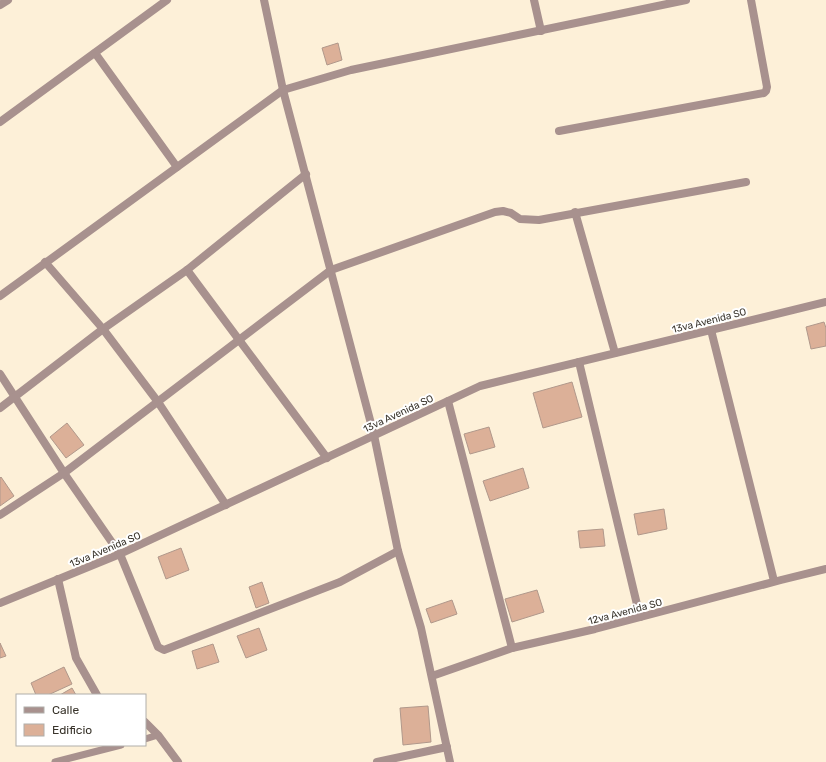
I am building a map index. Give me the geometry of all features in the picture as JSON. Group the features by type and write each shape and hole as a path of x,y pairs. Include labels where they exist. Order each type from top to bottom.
{"street":[{"path":"0,6 8,0"},
{"path":"0,122 167,0"},
{"path":"264,0 283,90 374,435 398,551 421,628 450,762"},
{"path":"534,0 541,31"},
{"path":"0,296 283,90 351,70 686,0"},
{"path":"559,131 764,93 767,87 751,0"},
{"path":"95,53 177,167"},
{"path":"0,408 103,329 188,270 306,174"},
{"path":"0,515 64,473 331,270 495,212 503,211 512,213 520,219 539,220 575,212 746,182"},
{"path":"575,212 615,353"},
{"path":"46,262 103,329 158,402 226,505"},
{"path":"188,270 327,458"},
{"name":"13va Avenida SO","path":"0,603 120,554 480,386 826,302"},
{"path":"711,330 774,581"},
{"path":"579,362 640,617"},
{"path":"0,374 64,473 120,554 158,647 164,650 340,582 398,551"},
{"path":"448,401 512,648"},
{"name":"12va Avenida SO","path":"432,676 512,648 595,629 774,581 826,569"},
{"path":"58,579 76,658 96,694"},
{"path":"146,723 158,735 178,762"},
{"path":"377,762 447,747"}],"lane":[{"path":"146,739 158,735"},
{"path":"55,762 117,746"}],"building":[{"path":"338,43 342,60 327,65 322,48"},
{"path":"824,322 826,328 826,346 811,349 806,327"},
{"path":"572,382 582,417 543,428 533,393"},
{"path":"67,423 84,445 66,458 50,437"},
{"path":"489,427 495,447 470,454 464,434"},
{"path":"523,468 529,488 490,501 483,481"},
{"path":"1,477 14,496 0,506 0,478"},
{"path":"664,509 667,529 638,535 634,514"},
{"path":"603,529 605,546 580,548 578,531"},
{"path":"181,548 189,570 166,579 158,557"},
{"path":"262,582 269,603 256,608 249,587"},
{"path":"537,590 544,612 512,622 505,599"},
{"path":"452,600 457,614 431,623 426,609"},
{"path":"259,628 267,650 246,658 237,636"},
{"path":"0,643 6,656 0,658"},
{"path":"213,644 219,662 197,669 192,651"},
{"path":"64,667 72,684 50,694 36,694 31,683"},
{"path":"72,688 75,694 62,694"},
{"path":"428,706 431,742 403,745 400,708"}]}
